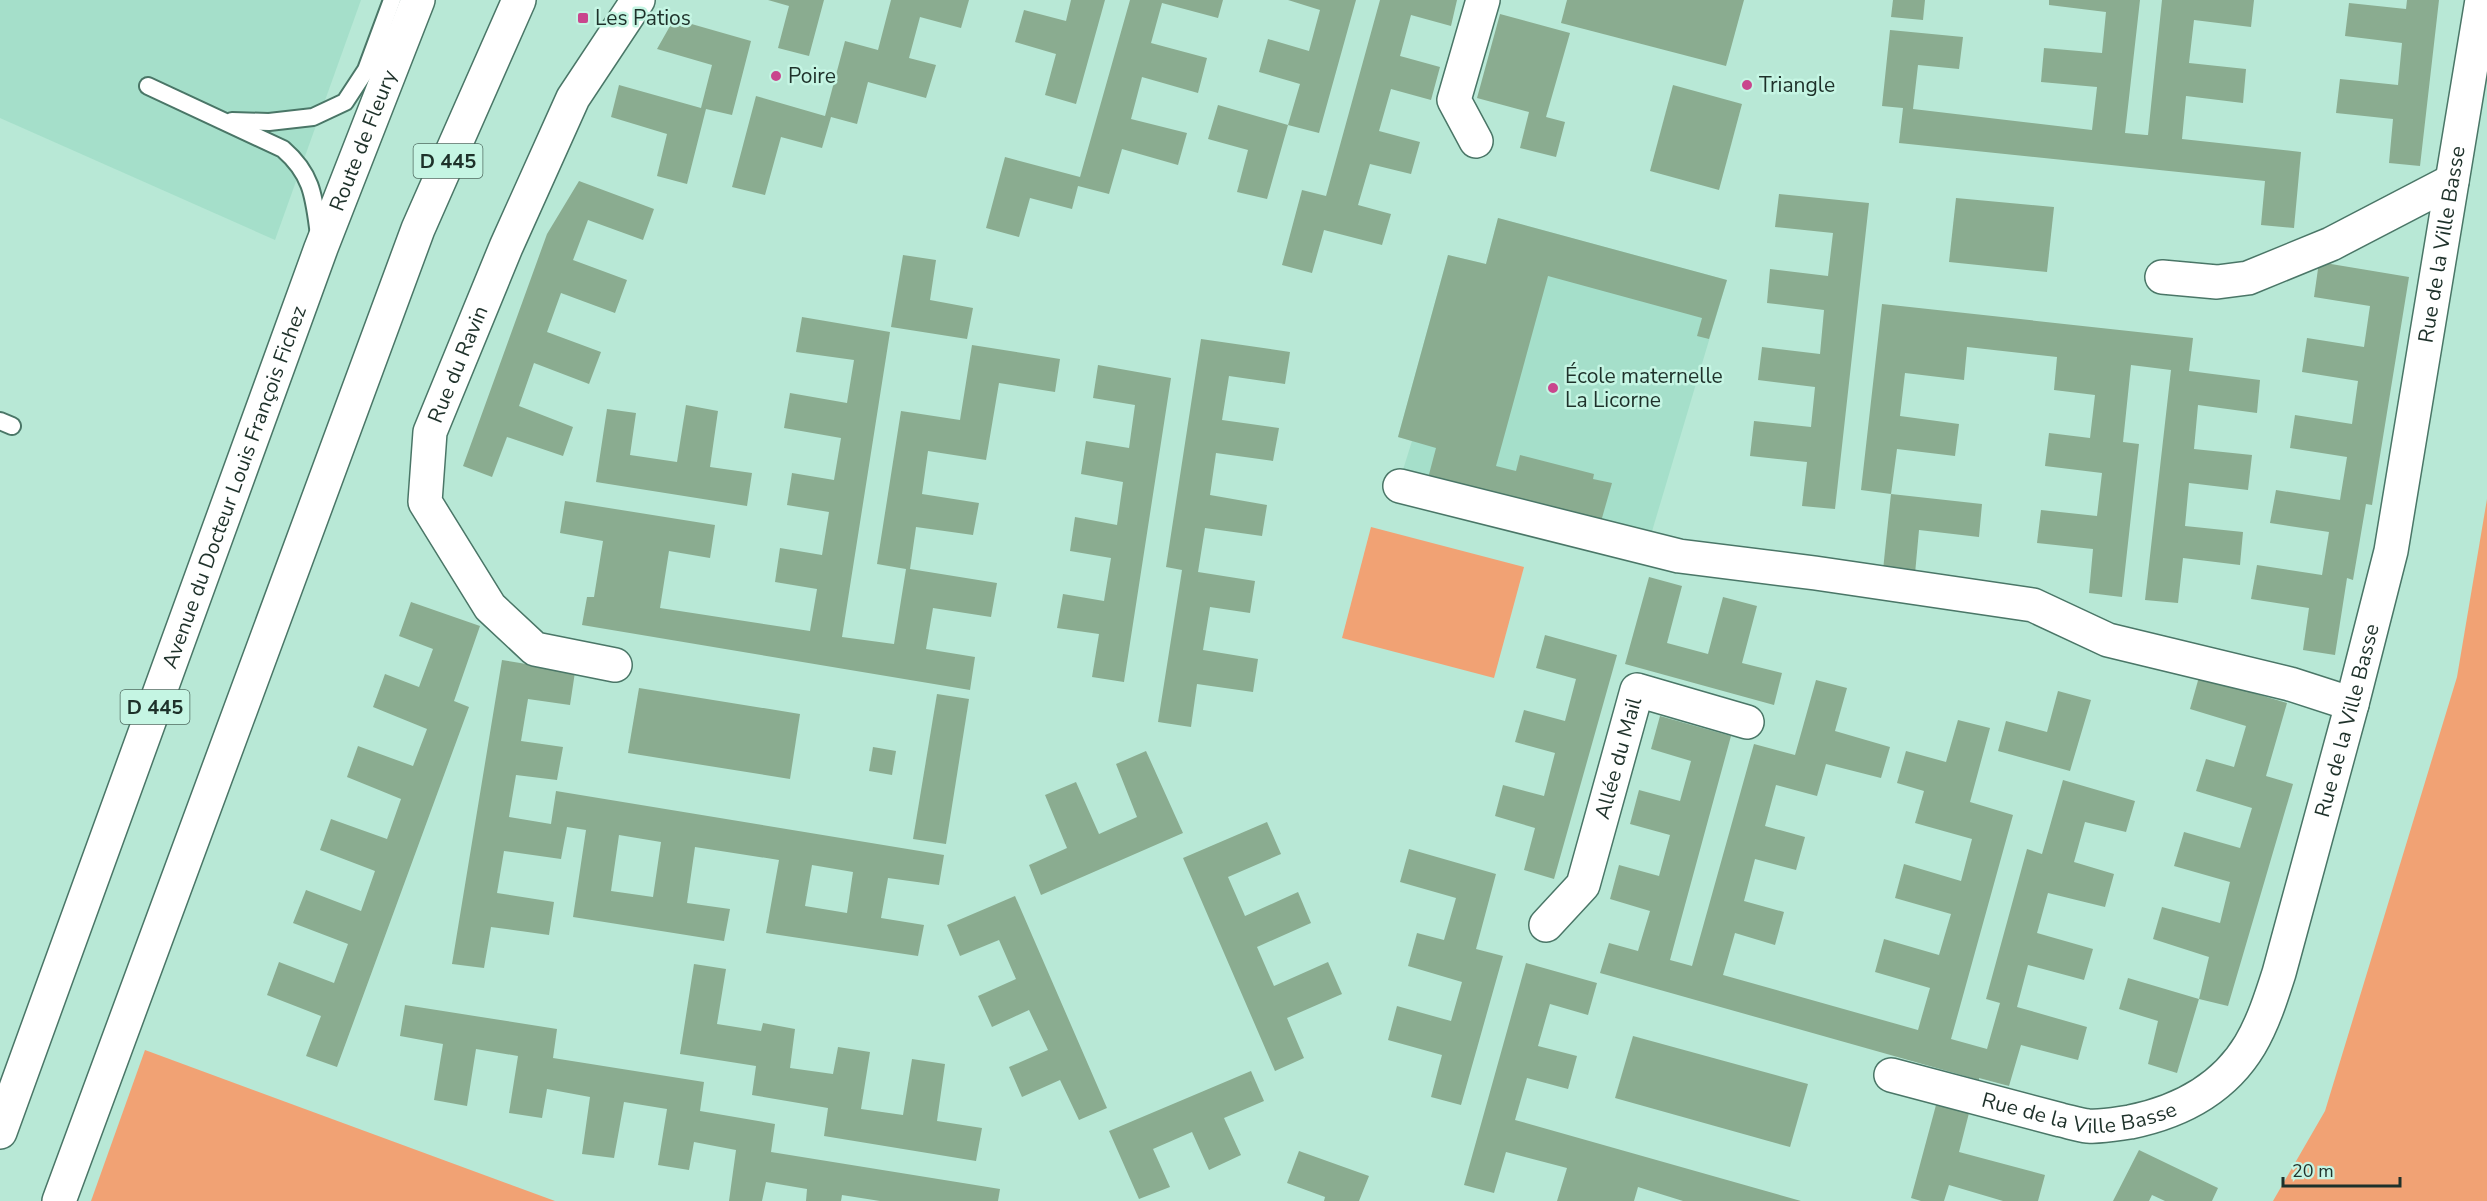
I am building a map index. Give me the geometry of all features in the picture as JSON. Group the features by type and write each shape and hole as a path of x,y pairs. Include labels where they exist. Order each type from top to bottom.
{"street":[{"name":"Route de Fleury","path":"309,282 418,0"},
{"name":"D 445","path":"59,1201 125,1017 418,229 519,0"},
{"name":"Rue du Ravin","path":"615,664 535,649 490,607 425,502 430,432 506,247 573,98 638,0"},
{"path":"1476,141 1454,100 1483,0"},
{"name":"Rue de la Ville Basse","path":"1891,1075 2089,1126 2115,1124 2146,1119 2180,1108 2208,1091 2231,1070 2249,1046 2266,1013 2352,704 2391,551 2482,0"},
{"path":"2162,277 2217,282 2248,279 2331,244 2452,181"},
{"name":"Avenue du Docteur Louis François Fichez","path":"0,1132 309,282"},
{"path":"1400,486 1678,556 1815,573 2033,605 2108,640 2290,684 2352,704"},
{"name":"Allée du Mail","path":"1546,925 1583,885 1637,690 1747,722"}],"lane":[{"path":"222,120 269,122 313,117 345,102 366,70 392,0"},
{"path":"148,86 283,149 300,164 314,196 321,248"}],"shaded area":[{"path":"0,0 361,0 275,240 0,118"},
{"name":"École maternelle La Licorne","path":"1498,218 1727,280 1650,538 1402,473 1412,441 1398,437 1448,255 1486,264"},
{"path":"2487,499 2487,1201 2273,1201 2325,1111 2457,677"},
{"path":"1371,527 1524,567 1494,678 1342,638"},
{"path":"145,1050 555,1201 91,1201"}],"building":[{"path":"768,0 824,0 809,56 778,48 789,6"},
{"path":"891,0 969,0 961,28 920,17 909,58 936,65 926,98 868,82 857,124 831,117 822,148 781,137 765,195 732,187 756,96 825,116 845,41 878,50"},
{"path":"1071,0 1105,0 1076,104 1045,95 1056,54 1015,42 1024,10 1066,21"},
{"path":"1130,0 1223,0 1218,18 1162,3 1151,43 1207,58 1198,93 1142,77 1131,119 1187,133 1178,165 1122,149 1109,194 1078,186 1072,209 1030,198 1019,237 986,228 1005,157 1080,177"},
{"path":"1288,0 1356,0 1319,133 1288,125 1300,84 1259,72 1268,39 1309,51 1320,10"},
{"path":"1380,0 1457,0 1451,26 1411,15 1400,56 1440,67 1431,100 1391,89 1379,131 1420,142 1411,174 1370,164 1358,205 1391,214 1382,245 1324,230 1312,273 1282,265 1302,190 1326,196"},
{"path":"1567,0 1744,0 1726,66 1561,23"},
{"path":"1893,0 1925,0 1923,20 1891,17"},
{"path":"2049,0 2140,0 2125,133 2148,135 2162,0 2254,0 2251,27 2194,20 2189,63 2246,69 2243,103 2186,96 2182,139 2301,152 2294,228 2261,225 2265,181 1899,143 1903,108 1882,106 1890,30 1963,37 1959,69 1918,65 1913,109 2092,130 2097,87 2041,82 2044,48 2102,53 2106,12 2049,5"},
{"path":"2407,0 2439,0 2420,166 2389,163 2393,119 2336,113 2340,79 2398,85 2402,43 2345,36 2349,3 2406,9"},
{"path":"1500,14 1570,33 1546,117 1565,122 1556,157 1520,148 1529,112 1477,98"},
{"path":"674,19 751,41 732,115 706,109 687,184 657,176 667,134 611,117 619,85 701,108 712,65 657,49"},
{"path":"1673,85 1742,104 1719,190 1650,171"},
{"path":"1218,105 1288,125 1267,199 1237,192 1248,150 1208,139"},
{"path":"579,181 654,209 643,240 588,220 573,260 627,280 615,313 561,293 547,332 601,352 589,384 534,363 519,406 573,427 563,456 507,437 492,477 463,466 547,234"},
{"path":"1779,194 1869,203 1835,509 1802,506 1807,462 1750,456 1754,421 1811,427 1815,387 1758,380 1762,347 1820,354 1824,310 1767,303 1770,269 1828,276 1833,233 1775,227"},
{"path":"1956,198 2054,207 2047,272 1949,262"},
{"path":"1498,218 1727,280 1709,339 1697,336 1702,318 1548,276 1496,466 1516,471 1520,455 1594,474 1593,479 1612,483 1600,525 1427,482 1436,448 1398,437 1448,255 1486,264"},
{"path":"903,255 936,260 930,300 973,308 967,339 891,327"},
{"path":"2319,262 2409,277 2372,505 2366,504 2353,580 2347,578 2335,655 2303,650 2309,608 2251,599 2257,565 2322,575 2329,532 2270,523 2276,490 2340,500 2347,457 2290,448 2295,415 2352,424 2358,381 2302,372 2307,338 2364,347 2370,306 2314,297"},
{"path":"1882,304 2193,338 2189,371 2260,380 2257,413 2198,405 2194,449 2252,455 2248,490 2189,483 2185,526 2243,532 2240,565 2183,558 2178,603 2145,600 2171,370 2131,365 2123,442 2139,444 2122,597 2089,593 2093,549 2037,543 2041,510 2097,516 2102,473 2045,466 2049,433 2090,438 2095,395 2054,390 2057,357 1967,347 1964,380 1905,373 1900,416 1959,424 1955,456 1897,449 1891,494 1861,490"},
{"path":"802,317 890,332 842,637 894,644 906,569 877,564 901,411 960,420 972,345 1060,359 1055,392 999,383 986,460 928,451 922,494 979,503 973,535 916,527 910,569 997,583 991,617 933,608 926,649 975,657 970,690 582,625 587,597 594,597 603,541 560,533 565,501 715,525 710,558 669,551 660,608 810,631 817,589 775,582 780,548 822,555 829,512 787,505 792,473 834,480 841,438 784,428 790,393 847,403 854,360 796,352"},
{"path":"1201,339 1290,352 1285,384 1229,376 1222,420 1279,428 1273,461 1216,453 1210,495 1267,505 1262,536 1205,528 1198,572 1255,581 1250,613 1210,607 1203,650 1258,659 1253,692 1197,684 1191,727 1158,722 1182,570 1166,567"},
{"path":"1098,365 1171,378 1124,682 1092,677 1099,634 1057,628 1063,594 1104,601 1111,558 1070,551 1075,517 1117,525 1123,482 1081,474 1086,441 1129,448 1135,405 1093,398"},
{"path":"686,405 718,411 710,467 752,473 747,506 596,482 607,409 636,413 630,455 677,462"},
{"path":"1891,494 1982,504 1979,537 1919,530 1915,574 1883,570"},
{"path":"1649,577 1682,586 1667,643 1708,654 1723,597 1757,606 1742,663 1782,673 1774,705 1625,664"},
{"path":"411,602 480,626 454,701 469,707 337,1067 306,1056 321,1016 267,995 279,962 334,983 348,944 293,923 306,890 361,911 375,871 320,850 331,819 387,839 401,799 347,777 358,746 413,766 427,729 373,707 385,674 419,687 433,649 399,636"},
{"path":"1545,635 1617,655 1554,879 1524,870 1535,828 1495,816 1503,785 1544,796 1555,753 1515,742 1524,710 1565,721 1576,679 1536,668"},
{"path":"502,660 575,672 570,705 528,699 521,741 563,747 557,780 516,775 509,817 551,824 556,791 944,855 939,885 888,878 881,918 924,925 918,956 766,933 779,860 695,847 687,903 730,909 724,941 573,917 586,830 567,827 561,859 504,851 497,893 554,902 549,935 491,927 484,968 452,964","holes":["619,835 661,842 653,897 611,891","812,865 853,872 847,913 805,906"]},
{"path":"2199,677 2287,703 2266,776 2293,784 2228,1006 2199,999 2209,957 2153,939 2162,907 2220,923 2230,882 2174,866 2184,832 2240,848 2252,808 2196,791 2206,759 2234,767 2246,726 2190,709"},
{"path":"1816,680 1847,688 1835,731 1890,747 1881,778 1826,764 1817,796 1776,785 1765,826 1805,837 1796,870 1755,859 1744,901 1784,912 1775,945 1735,933 1723,975 1918,1030 1930,988 1875,972 1884,939 1939,955 1951,914 1895,898 1904,864 1961,881 1972,839 1915,823 1924,791 1897,783 1906,751 1946,762 1958,720 1990,728 1970,802 2013,815 1951,1039 1987,1049 2000,1003 1986,999 2027,849 2042,854 2063,780 2135,801 2126,832 2085,822 2074,862 2114,874 2105,907 2048,893 2037,933 2093,949 2084,980 2028,965 2017,1007 2087,1027 2078,1060 2021,1045 2009,1086 1979,1078 1979,1080 1600,973 1609,943 1638,951 1650,911 1610,899 1619,865 1659,876 1670,835 1630,824 1639,790 1680,801 1691,761 1651,749 1660,716 1731,736 1670,960 1692,966 1754,744 1795,755"},
{"path":"639,688 800,714 790,779 628,753"},
{"path":"2058,691 2091,700 2070,771 1998,751 2006,721 2047,732"},
{"path":"937,694 969,699 946,844 913,839"},
{"path":"873,747 896,751 892,775 869,771"},
{"path":"1146,751 1183,833 1041,895 1029,865 1067,848 1045,795 1076,782 1099,834 1137,817 1116,764"},
{"path":"1267,822 1281,854 1228,877 1245,916 1298,892 1311,923 1257,947 1274,986 1328,962 1342,994 1287,1018 1304,1058 1275,1071 1183,858"},
{"path":"1409,849 1496,874 1476,949 1503,956 1461,1105 1431,1097 1442,1055 1388,1040 1397,1006 1451,1021 1462,982 1408,966 1417,933 1444,940 1456,898 1400,882"},
{"path":"1015,896 1107,1108 1079,1120 1060,1080 1022,1097 1009,1067 1048,1050 1029,1010 992,1027 978,996 1016,979 999,940 960,956 947,925"},
{"path":"1526,963 1597,983 1588,1015 1550,1004 1538,1046 1577,1056 1568,1089 1527,1078 1515,1120 1801,1201 1683,1201 1638,1187 1634,1201 1557,1201 1567,1168 1506,1152 1494,1193 1464,1185"},
{"path":"694,964 726,969 717,1024 761,1031 763,1023 795,1029 790,1068 833,1074 838,1047 870,1052 861,1109 903,1115 912,1059 945,1064 937,1121 982,1128 976,1161 824,1136 828,1108 752,1095 756,1066 680,1054"},
{"path":"2128,978 2199,999 2177,1073 2148,1064 2158,1021 2119,1009"},
{"path":"405,1005 557,1029 553,1058 704,1082 700,1111 775,1124 771,1152 1000,1189 998,1201 880,1201 842,1195 841,1201 806,1201 807,1189 766,1182 762,1201 729,1201 736,1150 694,1142 689,1170 658,1165 667,1109 624,1102 614,1158 582,1154 590,1097 547,1089 542,1118 509,1113 518,1056 476,1049 467,1106 434,1100 443,1044 400,1036"},
{"path":"1633,1036 1808,1084 1790,1147 1615,1098"},
{"path":"1251,1071 1264,1101 1224,1118 1241,1155 1209,1170 1192,1132 1153,1149 1170,1187 1139,1199 1109,1131"},
{"path":"1936,1105 1969,1113 1959,1152 2045,1175 2038,1201 2003,1201 1949,1185 1944,1201 1921,1201 1911,1198"},
{"path":"2139,1150 2218,1188 2212,1201 2165,1201 2152,1195 2149,1201 2113,1201"},
{"path":"1299,1151 1369,1176 1359,1201 1324,1201 1325,1197 1287,1183"}],"place":[{"name":"Les Patios","path":"583,18"},
{"name":"Poire","path":"776,76"},
{"name":"Triangle","path":"1747,85"},
{"name":"École maternelle La Licorne","path":"1553,388"}]}
